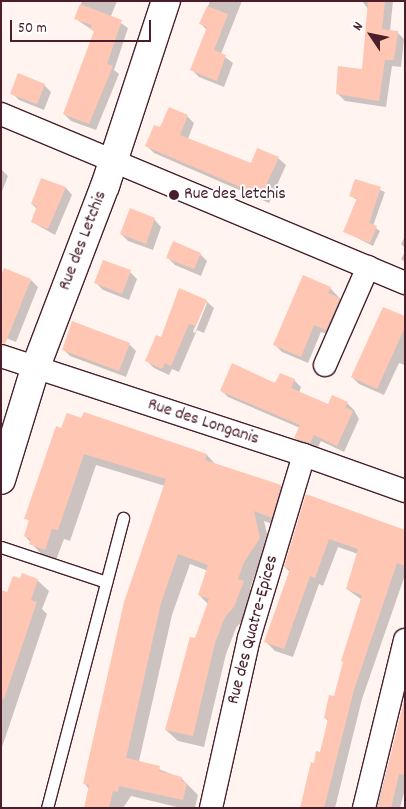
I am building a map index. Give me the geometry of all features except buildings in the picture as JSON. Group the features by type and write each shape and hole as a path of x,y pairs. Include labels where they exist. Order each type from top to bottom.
{"street":[{"name":"Rue des Letchis","path":"1,480 35,369 114,160 166,1"},
{"path":"1,114 405,282"},
{"path":"325,365 368,267"},
{"name":"Rue des Longanis","path":"1,356 35,369 304,454 405,491"},
{"name":"Rue des Quatre-Epices","path":"211,808 249,638 304,454"},
{"path":"364,808 404,646"}],"lane":[{"path":"47,808 123,518"},
{"path":"1,547 106,582"}],"place":[{"name":"Rue des letchis","path":"174,195"}]}
